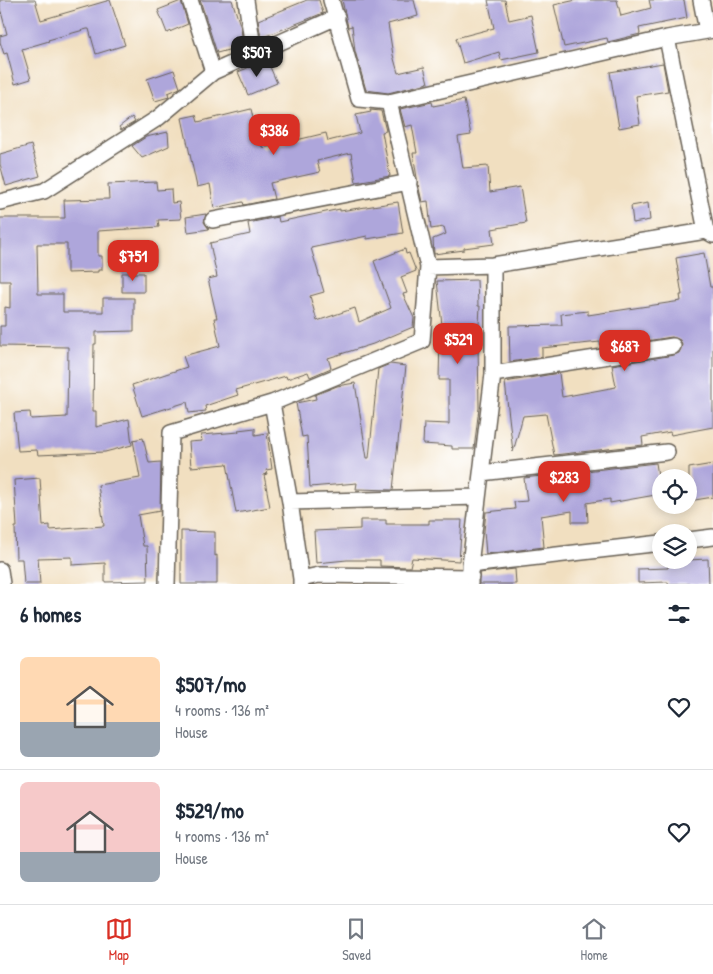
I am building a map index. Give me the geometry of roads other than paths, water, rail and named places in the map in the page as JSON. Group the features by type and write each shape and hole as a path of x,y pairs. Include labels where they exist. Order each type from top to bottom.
{"street":[{"path":"190,0 213,72"},
{"path":"246,0 254,54"},
{"path":"331,0 359,99 389,102 667,38 710,30 701,0"},
{"path":"0,202 44,191 158,118 213,72 337,18"},
{"path":"428,267 493,266 709,233 667,38"},
{"path":"167,584 171,433 272,403 422,341 428,267 389,102"},
{"path":"213,220 409,182"},
{"path":"470,575 493,374 493,266"},
{"path":"493,374 673,346"},
{"path":"272,403 290,502 301,581 318,575 470,575 652,545"},
{"path":"481,473 667,452"},
{"path":"290,502 478,497"},
{"path":"697,539 713,537"},
{"path":"0,570 2,584"}]}
